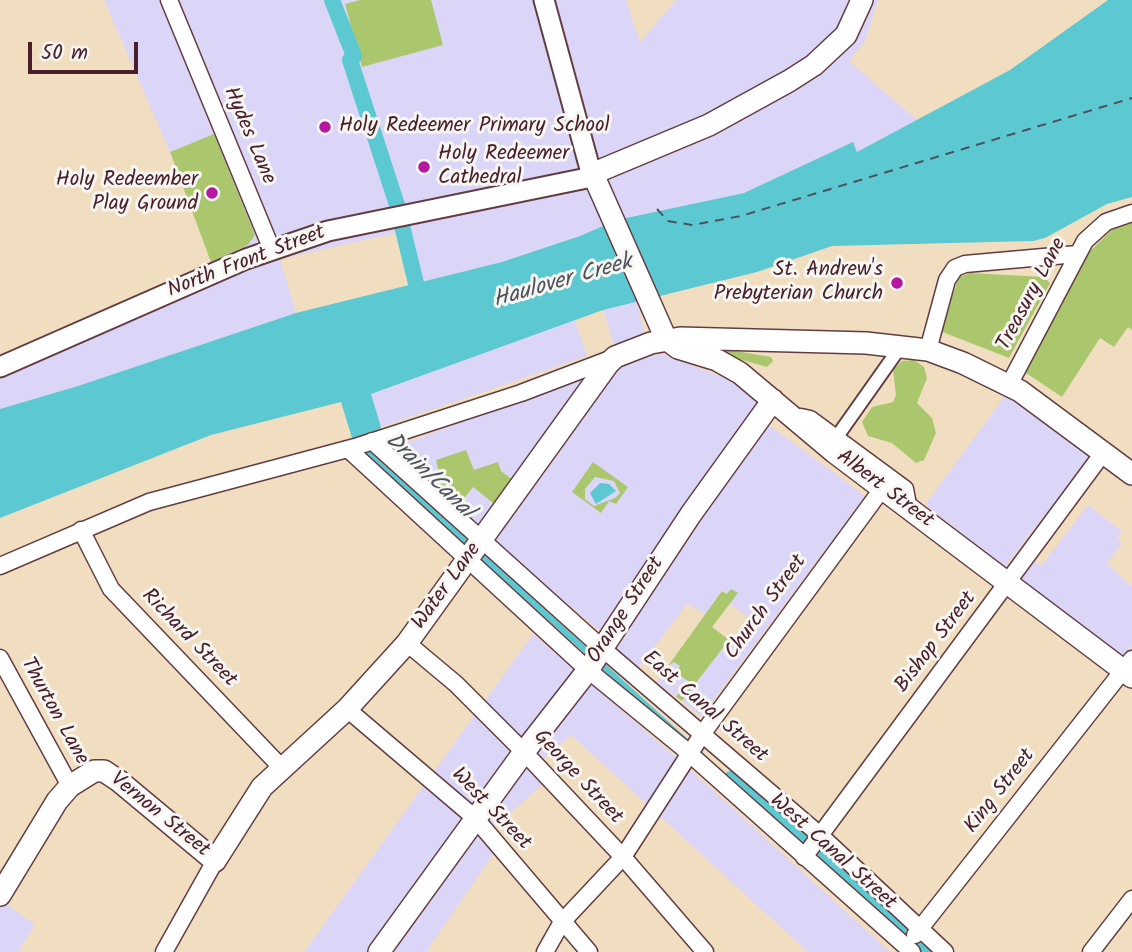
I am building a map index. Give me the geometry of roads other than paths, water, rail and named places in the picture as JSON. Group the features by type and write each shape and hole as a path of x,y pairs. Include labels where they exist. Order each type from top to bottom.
{"main road":[{"name":"North Front Street","path":"593,175 709,125 814,65 846,35 862,0"},
{"path":"593,175 666,339"},
{"path":"615,357 666,339 901,346 928,351 952,358 1009,386 1132,474"},
{"name":"Albert Street","path":"666,339 678,348 734,369 909,510 1007,584 1129,669"},
{"name":"Water Lane","path":"215,862 262,787 347,709 407,643 615,357"},
{"name":"Orange Street","path":"379,952 524,751 595,660 691,514 781,407"},
{"name":"Vernon Street","path":"0,895 42,822 70,786 85,774 104,771 215,862"}],"street":[{"name":"Hydes Lane","path":"169,0 272,250"},
{"path":"544,0 593,175"},
{"name":"North Front Street","path":"0,367 272,250 328,231 593,175"},
{"name":"Treasury Lane","path":"1009,386 1077,254 1099,227 1132,213"},
{"path":"928,351 947,280 955,268 965,264 1077,254"},
{"path":"836,438 901,346"},
{"path":"0,566 165,497 361,445 521,393 615,357"},
{"path":"781,407 810,419 905,489 909,510"},
{"name":"East Canal Street","path":"361,445 595,660 697,744 813,847 911,942 945,952"},
{"name":"West Canal Street","path":"361,445 595,660 697,744 813,847 911,942"},
{"name":"Bishop Street","path":"813,847 1103,453"},
{"name":"Church Street","path":"545,952 562,922 623,857 697,744 882,489"},
{"name":"Richard Street","path":"81,530 111,589 281,767"},
{"name":"George Street","path":"407,643 480,706 524,751 623,857 705,952"},
{"name":"Thurton Lane","path":"0,658 70,786"},
{"name":"King Street","path":"911,942 1129,669"},
{"name":"West Street","path":"347,709 475,818 589,952"},
{"path":"164,952 215,862"},
{"path":"1091,952 1132,899"}],"water":[{"name":"Haulover Creek","path":"1108,0 1132,0 1132,197 1107,204 1045,238 1033,241 832,246 757,272 603,310 371,394 381,427 372,452 922,952 913,952 366,455 352,438 341,402 211,435 0,518 0,409 78,386 296,313 502,262 580,236 617,220 744,193 853,142 857,152 1010,70"},
{"path":"600,483 609,484 616,491 596,504 590,493"}],"waterway":[{"path":"332,0 354,56 350,60 397,205 421,304"},
{"path":"731,779 822,855 929,952"}],"place":[{"name":"Holy Redeemer Primary School","path":"325,127"},
{"name":"Holy Redeemer Cathedral","path":"424,167"},
{"name":"Holy Redeember Play Ground","path":"212,193"},
{"name":"St. Andrew's Prebyterian Church","path":"897,283"}],"water label":[{"name":"Drain/Canal","path":"428,477"}]}
